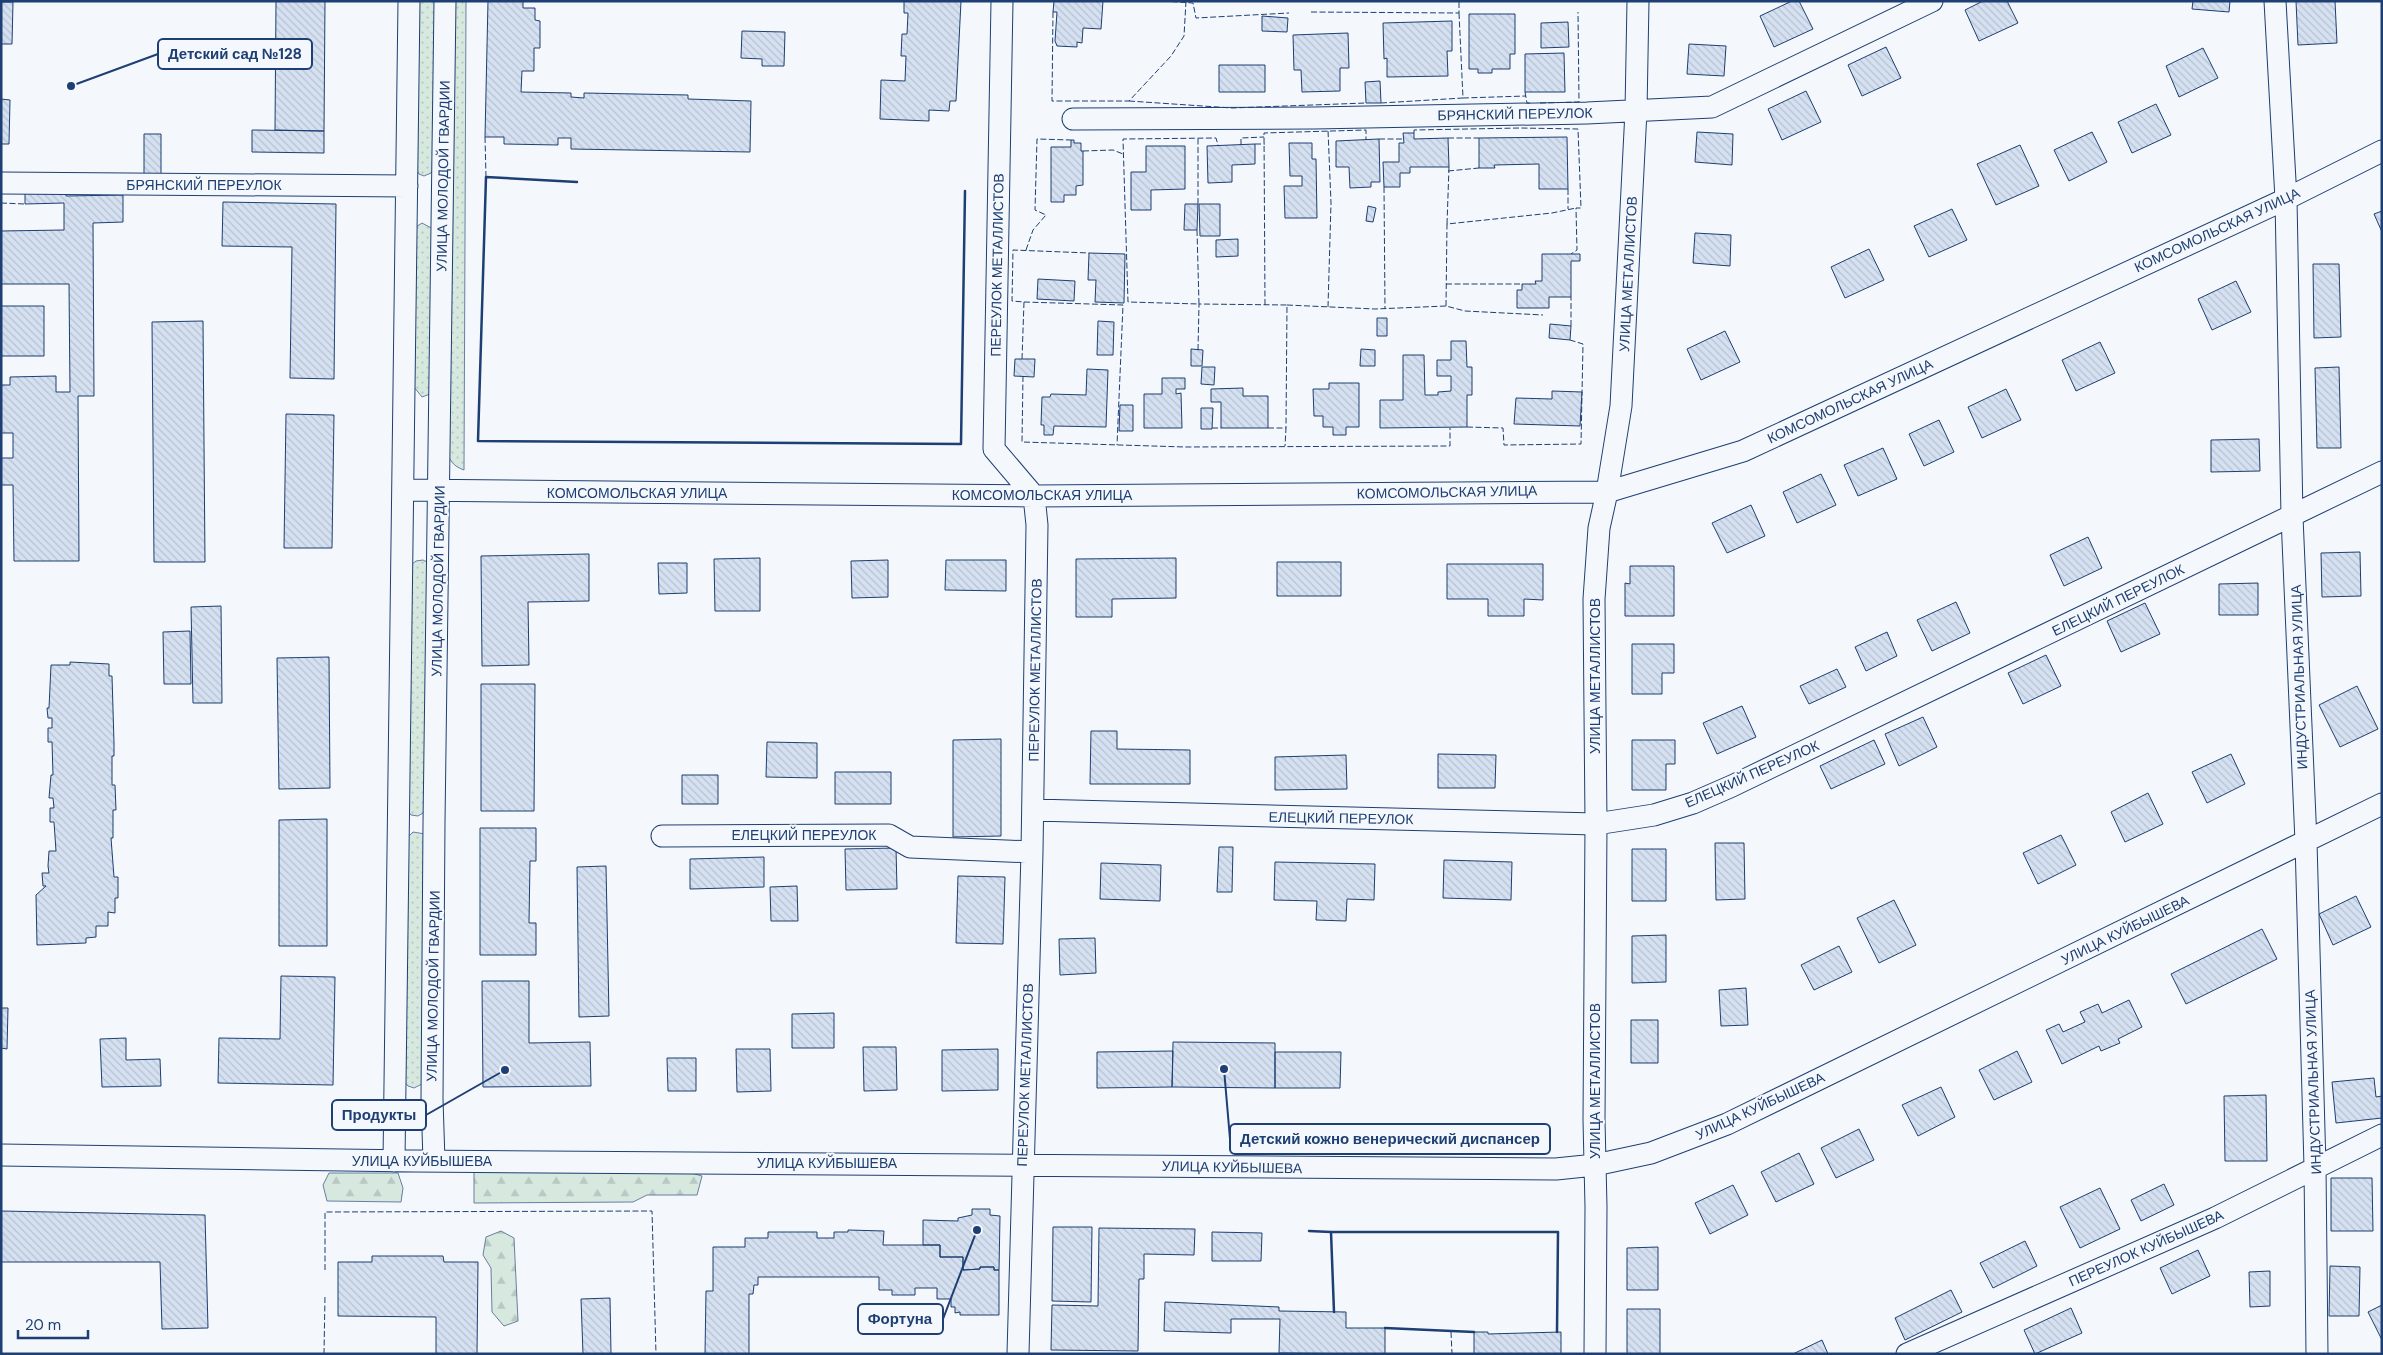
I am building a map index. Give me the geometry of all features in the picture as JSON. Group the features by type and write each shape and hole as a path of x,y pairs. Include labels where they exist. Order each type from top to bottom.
{"street":[{"path":"394,1161 410,1"},
{"name":"УЛИЦА МОЛОДОЙ ГВАРДИИ","path":"434,1161 432,1099 434,824 440,492 445,1"},
{"name":"ПЕРЕУЛОК МЕТАЛЛИСТОВ","path":"1002,1 994,449 1034,496 1037,525 1033,810 1018,1354"},
{"name":"УЛИЦА МЕТАЛЛИСТОВ","path":"1596,1354 1594,599 1599,528 1621,406 1636,111 1638,1"},
{"name":"БРЯНСКИЙ ПЕРЕУЛОК","path":"1074,119 1324,118 1636,111 1712,107 1932,1"},
{"name":"ИНДУСТРИАЛЬНАЯ УЛИЦА","path":"2276,1 2286,199 2292,517 2306,842 2315,1167 2317,1354"},
{"name":"КОМСОМОЛЬСКАЯ УЛИЦА","path":"403,490 440,492 1034,496 1607,492 1743,451 2286,199 2382,151"},
{"name":"БРЯНСКИЙ ПЕРЕУЛОК","path":"1,183 407,186"},
{"name":"ЕЛЕЦКИЙ ПЕРЕУЛОК","path":"1033,810 1596,824 1654,815 1693,803 1724,790 2382,472"},
{"name":"УЛИЦА КУЙБЫШЕВА","path":"1,1155 394,1161 1022,1163 1304,1168 1556,1169 1595,1165 1651,1152 1727,1124 2382,804"},
{"name":"ЕЛЕЦКИЙ ПЕРЕУЛОК","path":"662,836 889,835 910,847 1032,852"},
{"name":"ПЕРЕУЛОК КУЙБЫШЕВА","path":"1907,1354 2215,1218 2382,1135"}],"green space":[{"path":"418,1 438,1 436,165 431,173 424,176 419,174 416,168"},
{"path":"450,1 466,1 464,470 452,463 446,450"},
{"path":"422,223 433,229 430,394 422,397 414,387 416,227"},
{"path":"423,560 427,562 428,810 418,816 411,815 407,810 411,565 416,561"},
{"path":"413,832 425,834 424,1083 414,1088 408,1086 404,1081 408,837"},
{"path":"474,1171 684,1171 702,1176 697,1195 647,1195 633,1202 474,1203"},
{"path":"329,1173 398,1173 403,1188 401,1202 327,1201 323,1185"},
{"path":"501,1231 514,1238 518,1321 504,1326 492,1312 491,1268 483,1255 486,1237"}],"building":[{"path":"276,1 325,1 324,131 275,130"},
{"path":"488,1 523,1 523,8 535,8 535,20 540,21 540,48 534,48 534,71 522,71 521,92 571,93 571,97 584,98 584,93 688,95 688,99 751,101 750,152 571,149 571,138 558,138 558,145 504,144 504,137 485,137"},
{"path":"904,1 961,1 956,101 950,101 949,111 929,110 929,121 880,119 881,80 905,81 906,56 901,56 902,34 907,34 908,13 904,13"},
{"path":"1054,1 1103,1 1101,29 1083,28 1082,43 1077,42 1077,47 1057,46 1055,41 1057,12 1053,12"},
{"path":"1792,1 1799,1 1813,29 1774,47 1760,16"},
{"path":"1983,1 2007,1 2018,23 1979,41 1965,10"},
{"path":"2193,1 2230,1 2229,12 2192,9"},
{"path":"2296,1 2335,1 2337,43 2298,45"},
{"path":"1,2 13,2 12,44 1,44"},
{"path":"1469,14 1515,14 1515,54 1510,54 1510,69 1492,69 1492,73 1478,73 1478,69 1469,69"},
{"path":"1262,16 1288,18 1287,32 1262,31"},
{"path":"1452,21 1452,51 1447,51 1448,76 1387,77 1387,58 1384,59 1383,23"},
{"path":"1568,22 1569,47 1541,48 1541,23"},
{"path":"742,31 785,32 784,66 762,66 762,59 741,58"},
{"path":"1348,33 1349,68 1340,68 1340,91 1302,92 1301,70 1294,70 1293,35"},
{"path":"1689,44 1726,46 1724,76 1687,74"},
{"path":"1886,47 1901,78 1862,96 1848,65"},
{"path":"2203,48 2218,78 2179,97 2166,66"},
{"path":"1564,53 1565,92 1525,92 1525,54"},
{"path":"1219,65 1265,65 1265,92 1219,92"},
{"path":"1380,81 1381,103 1366,103 1365,82"},
{"path":"1806,91 1821,122 1782,140 1768,109"},
{"path":"1,99 10,100 9,144 1,144"},
{"path":"2156,104 2171,135 2132,153 2118,122"},
{"path":"252,130 324,131 324,153 252,152"},
{"path":"1697,132 1733,134 1732,165 1695,162"},
{"path":"2092,132 2107,162 2069,181 2054,150"},
{"path":"1403,133 1414,133 1414,139 1448,138 1449,167 1410,167 1410,173 1400,173 1400,187 1384,187 1383,162 1399,162 1399,143 1404,143"},
{"path":"144,134 161,134 161,174 144,175"},
{"path":"1567,137 1568,189 1539,189 1539,164 1494,165 1495,168 1479,168 1479,138"},
{"path":"1379,139 1380,182 1371,182 1371,187 1350,188 1349,167 1336,167 1336,141"},
{"path":"1071,140 1074,140 1074,143 1081,143 1081,151 1083,151 1083,185 1076,186 1076,195 1064,195 1064,202 1051,202 1051,147 1071,147"},
{"path":"1289,143 1312,143 1312,159 1316,159 1317,218 1285,218 1284,186 1302,186 1302,176 1290,176"},
{"path":"1255,144 1255,164 1232,165 1232,182 1208,183 1207,146"},
{"path":"2020,145 2039,186 1996,205 1977,164"},
{"path":"1146,146 1185,146 1185,189 1151,190 1151,210 1131,210 1131,172 1146,172"},
{"path":"25,189 66,189 66,196 123,195 123,222 93,223 94,396 78,396 79,561 14,561 13,485 1,485 1,458 13,458 13,433 1,433 1,385 10,385 10,377 56,376 56,392 70,392 69,284 1,284 1,231 64,230 64,203 25,204"},
{"path":"223,202 336,204 334,379 290,378 292,247 222,246"},
{"path":"1185,204 1198,204 1197,230 1184,230"},
{"path":"1199,204 1220,204 1220,236 1200,236"},
{"path":"1368,206 1376,208 1373,222 1366,221"},
{"path":"1952,209 1967,240 1929,257 1914,226"},
{"path":"2382,211 2382,232 2374,214"},
{"path":"1695,233 1731,235 1730,266 1693,263"},
{"path":"1238,239 1238,256 1216,257 1216,240"},
{"path":"1869,249 1884,280 1845,298 1831,267"},
{"path":"1089,253 1125,254 1124,303 1095,302 1096,280 1088,280"},
{"path":"1542,254 1580,254 1580,261 1571,261 1571,297 1549,297 1549,308 1517,308 1517,290 1522,290 1522,284 1536,284 1535,281 1542,281"},
{"path":"2313,264 2339,264 2341,337 2314,338"},
{"path":"1038,279 1075,281 1074,301 1037,299"},
{"path":"2236,281 2251,312 2212,330 2198,299"},
{"path":"1,306 44,306 44,356 1,356"},
{"path":"1377,318 1387,318 1387,336 1377,336"},
{"path":"203,321 205,562 154,562 152,322"},
{"path":"1098,321 1114,322 1113,355 1097,355"},
{"path":"1550,324 1571,326 1570,340 1549,338"},
{"path":"1725,331 1740,362 1701,380 1687,349"},
{"path":"1451,341 1466,341 1467,367 1472,367 1472,395 1467,395 1467,427 1380,428 1380,400 1403,400 1403,355 1424,355 1425,395 1438,395 1438,392 1451,391 1451,376 1437,376 1437,360 1451,360"},
{"path":"2100,342 2115,373 2076,391 2062,360"},
{"path":"1191,349 1203,350 1202,366 1191,366"},
{"path":"1361,349 1375,350 1375,366 1360,366"},
{"path":"1015,359 1035,359 1034,377 1014,376"},
{"path":"1202,367 1215,367 1214,385 1201,384"},
{"path":"2339,367 2341,448 2317,448 2315,368"},
{"path":"1087,369 1108,370 1106,427 1054,426 1053,435 1044,435 1044,425 1041,425 1042,397 1050,397 1051,394 1086,395"},
{"path":"1162,378 1185,378 1185,389 1176,389 1176,394 1181,393 1182,428 1144,428 1144,394 1162,394"},
{"path":"1329,383 1359,383 1359,427 1346,427 1346,435 1333,435 1333,427 1323,427 1323,416 1314,416 1313,389 1329,389"},
{"path":"1243,388 1243,396 1268,396 1268,428 1221,428 1221,402 1211,402 1211,389"},
{"path":"2006,389 2021,420 1982,438 1968,407"},
{"path":"1552,391 1582,392 1580,426 1514,424 1516,398 1552,399"},
{"path":"1120,405 1133,405 1133,431 1119,431"},
{"path":"1201,408 1213,408 1212,429 1201,429"},
{"path":"286,414 334,415 332,548 284,548"},
{"path":"1939,420 1954,452 1924,466 1909,434"},
{"path":"2259,439 2260,471 2211,472 2211,440"},
{"path":"1883,448 1897,479 1858,496 1844,465"},
{"path":"1821,474 1836,505 1797,523 1783,492"},
{"path":"1751,505 1765,536 1727,553 1712,523"},
{"path":"2088,537 2102,568 2064,586 2050,555"},
{"path":"2360,552 2361,596 2322,597 2321,553"},
{"path":"589,554 589,601 528,602 529,665 482,666 481,556"},
{"path":"760,558 760,611 715,611 714,559"},
{"path":"1176,558 1176,598 1112,599 1112,617 1076,617 1076,559"},
{"path":"888,560 888,597 852,598 851,561"},
{"path":"946,560 1006,560 1006,591 945,590"},
{"path":"1277,562 1341,562 1341,596 1277,596"},
{"path":"658,563 687,563 687,593 659,594"},
{"path":"1447,564 1543,564 1543,600 1524,599 1524,616 1488,616 1488,599 1447,599"},
{"path":"1630,566 1674,566 1674,616 1625,616 1625,583 1630,584"},
{"path":"2258,583 2258,615 2219,615 2219,584"},
{"path":"1956,602 1970,633 1932,651 1917,620"},
{"path":"2145,603 2160,634 2121,652 2107,621"},
{"path":"221,606 222,703 193,703 191,607"},
{"path":"190,631 191,684 164,684 163,632"},
{"path":"1887,632 1897,656 1866,671 1855,647"},
{"path":"1632,644 1674,644 1674,673 1662,673 1662,694 1632,694"},
{"path":"2046,655 2061,686 2023,704 2008,673"},
{"path":"329,657 330,788 279,789 277,658"},
{"path":"70,662 109,664 109,676 112,676 114,756 112,756 112,785 115,785 116,810 113,810 113,838 111,838 114,877 118,877 118,898 115,898 115,913 108,912 108,926 96,926 96,937 86,938 86,943 37,945 36,895 46,886 43,886 42,873 49,873 49,851 56,851 54,822 50,822 50,808 54,808 53,798 49,798 51,775 53,775 52,742 48,742 48,728 52,728 52,718 48,718 47,708 49,708 51,665 70,665"},
{"path":"1837,669 1846,687 1809,704 1800,686"},
{"path":"481,684 535,684 534,811 481,811"},
{"path":"2357,686 2378,729 2340,747 2319,705"},
{"path":"1742,706 1756,737 1717,754 1703,723"},
{"path":"1923,717 1937,747 1899,766 1885,734"},
{"path":"1091,731 1117,731 1117,749 1190,750 1190,784 1090,784"},
{"path":"1001,739 1001,836 953,837 953,740"},
{"path":"1632,740 1675,740 1675,764 1666,764 1666,790 1632,790"},
{"path":"1874,740 1885,764 1831,789 1820,766"},
{"path":"767,742 817,743 817,778 766,777"},
{"path":"1438,754 1496,755 1495,788 1438,788"},
{"path":"2231,754 2245,784 2207,803 2192,772"},
{"path":"1346,755 1347,789 1275,790 1275,757"},
{"path":"835,772 891,772 891,804 835,804"},
{"path":"682,775 718,775 718,804 682,804"},
{"path":"2148,793 2163,824 2125,842 2111,812"},
{"path":"327,819 327,946 279,946 279,820"},
{"path":"480,828 536,828 536,861 530,861 529,923 536,923 536,955 480,955"},
{"path":"2061,835 2076,865 2038,884 2023,853"},
{"path":"1715,843 1744,843 1745,899 1716,900"},
{"path":"1219,847 1233,847 1232,892 1217,892"},
{"path":"896,848 897,889 846,890 845,849"},
{"path":"1632,849 1666,849 1666,901 1632,901"},
{"path":"764,857 764,887 690,889 690,859"},
{"path":"1444,860 1512,862 1511,900 1443,898"},
{"path":"1275,862 1375,864 1374,900 1347,899 1346,921 1316,920 1317,901 1274,900"},
{"path":"1101,863 1161,865 1160,901 1100,899"},
{"path":"606,866 609,1016 579,1017 577,867"},
{"path":"958,876 1005,877 1003,944 956,943"},
{"path":"797,886 798,921 771,921 770,887"},
{"path":"2356,896 2371,927 2333,945 2319,914"},
{"path":"1894,900 1916,945 1879,963 1857,918"},
{"path":"2262,929 2277,959 2186,1004 2171,974"},
{"path":"1666,935 1666,982 1632,983 1632,936"},
{"path":"1095,938 1096,973 1060,975 1059,939"},
{"path":"1839,946 1852,972 1814,990 1801,965"},
{"path":"281,976 335,977 333,1085 218,1083 219,1038 280,1039"},
{"path":"482,981 529,981 529,1043 590,1042 591,1086 483,1087"},
{"path":"1746,988 1748,1025 1721,1026 1719,990"},
{"path":"2129,1000 2142,1027 2118,1039 2120,1043 2101,1051 2099,1046 2062,1064 2046,1030 2059,1024 2063,1032 2085,1022 2080,1012 2098,1004 2102,1013"},
{"path":"1,1008 8,1008 7,1049 1,1048"},
{"path":"834,1013 834,1048 792,1048 792,1014"},
{"path":"1631,1020 1658,1020 1658,1063 1631,1063"},
{"path":"126,1038 126,1060 160,1059 161,1086 102,1087 100,1039"},
{"path":"1173,1042 1275,1043 1275,1088 1172,1087"},
{"path":"863,1047 896,1047 897,1090 864,1091"},
{"path":"736,1049 770,1049 771,1091 737,1092"},
{"path":"998,1049 998,1090 942,1091 942,1050"},
{"path":"1173,1051 1172,1087 1097,1088 1097,1052"},
{"path":"2017,1051 2032,1082 1994,1100 1979,1070"},
{"path":"1275,1052 1341,1052 1340,1088 1275,1088"},
{"path":"667,1058 696,1058 696,1091 668,1091"},
{"path":"2374,1078 2376,1097 2382,1096 2382,1118 2336,1123 2332,1082"},
{"path":"1941,1087 1955,1117 1918,1136 1902,1105"},
{"path":"2266,1095 2267,1161 2225,1161 2224,1096"},
{"path":"1859,1129 1874,1160 1836,1178 1821,1148"},
{"path":"1799,1153 1814,1184 1776,1202 1761,1172"},
{"path":"2331,1178 2372,1178 2373,1231 2331,1231"},
{"path":"2164,1184 2174,1205 2141,1221 2131,1200"},
{"path":"1733,1185 1748,1215 1710,1234 1695,1203"},
{"path":"2100,1188 2120,1229 2080,1248 2060,1207"},
{"path":"972,1209 990,1209 990,1215 1000,1216 999,1270 994,1270 994,1267 980,1267 980,1269 963,1270 963,1257 940,1257 940,1245 923,1245 923,1220 958,1221 958,1218 972,1215"},
{"path":"1,1211 205,1215 208,1328 162,1329 160,1262 1,1262"},
{"path":"1053,1227 1092,1227 1091,1302 1052,1301"},
{"path":"1099,1228 1195,1229 1194,1255 1144,1254 1144,1279 1139,1279 1138,1351 1051,1350 1052,1305 1098,1306"},
{"path":"848,1230 884,1231 883,1245 940,1245 940,1257 963,1257 963,1270 994,1267 994,1270 999,1270 999,1315 960,1315 960,1312 955,1313 955,1307 951,1307 951,1299 937,1299 937,1288 915,1288 915,1295 892,1295 892,1290 879,1290 879,1277 758,1277 758,1285 754,1285 753,1294 749,1294 749,1354 705,1354 706,1291 713,1291 713,1247 745,1247 745,1238 768,1238 768,1232 817,1232 817,1238 834,1238 834,1232 848,1232"},
{"path":"1212,1232 1262,1233 1261,1261 1212,1261"},
{"path":"2025,1241 2037,1266 1993,1288 1980,1263"},
{"path":"1658,1247 1658,1290 1627,1290 1627,1248"},
{"path":"2198,1250 2210,1276 2172,1294 2160,1268"},
{"path":"372,1256 443,1256 444,1262 478,1262 477,1354 436,1354 436,1317 338,1316 338,1262 372,1262"},
{"path":"2330,1266 2360,1267 2359,1316 2329,1316"},
{"path":"2270,1271 2270,1306 2250,1307 2249,1272"},
{"path":"1951,1290 1962,1312 1905,1340 1895,1318"},
{"path":"610,1298 611,1354 583,1354 581,1299"},
{"path":"1165,1302 1279,1307 1279,1311 1346,1312 1346,1328 1385,1328 1385,1354 1279,1353 1280,1319 1231,1319 1231,1333 1164,1331"},
{"path":"2382,1305 2382,1340 2368,1312"},
{"path":"2071,1308 2082,1333 2035,1354 2024,1330"},
{"path":"1627,1309 1660,1309 1660,1354 1627,1354"},
{"path":"1474,1332 1488,1332 1488,1334 1561,1332 1561,1354 1474,1354"},
{"path":"1822,1340 1828,1354 1793,1354"}],"fence":[{"path":"1163,1 1193,3 1196,18 1289,13"},
{"path":"1053,12 1052,101 1129,101 1171,56 1184,36 1186,1"},
{"path":"1311,12 1459,13 1459,1"},
{"path":"1540,103 1579,102 1578,12"},
{"path":"1459,13 1463,98 1526,96"},
{"path":"1525,92 1527,103 1530,103"},
{"path":"1381,103 1463,98"},
{"path":"1129,101 1232,108 1366,103"},
{"path":"1414,133 1414,130 1578,129 1581,208 1576,208 1577,250 1571,254"},
{"path":"1328,130 1331,203 1328,307"},
{"path":"1265,305 1264,133 1366,130 1366,140"},
{"path":"485,137 486,177"},
{"path":"1241,145 1241,138 1264,137"},
{"path":"1197,230 1199,304 1128,302 1123,139 1216,138 1218,145"},
{"path":"1448,138 1479,138"},
{"path":"1026,250 1033,230 1046,215 1035,210 1037,139 1071,140"},
{"path":"1198,139 1198,204"},
{"path":"1379,139 1404,139"},
{"path":"1255,144 1265,144"},
{"path":"1083,151 1113,150 1123,154"},
{"path":"1447,224 1449,167"},
{"path":"1448,171 1479,168"},
{"path":"1384,187 1385,309"},
{"path":"1568,189 1568,209"},
{"path":"1,203 25,204"},
{"path":"1446,306 1447,224 1552,213 1576,208"},
{"path":"1022,359 1024,302 1012,301 1013,250 1089,253"},
{"path":"1446,284 1522,284"},
{"path":"1571,297 1571,326"},
{"path":"1024,302 1123,305 1117,445"},
{"path":"1198,350 1199,304 1287,305 1286,428"},
{"path":"1287,305 1375,309 1446,306 1465,311 1543,315"},
{"path":"1467,427 1503,428 1504,445 1581,444 1583,344 1570,340"},
{"path":"1023,376 1022,442 1185,447 1450,446 1450,428"},
{"path":"1212,428 1221,428"},
{"path":"1268,428 1286,428 1285,446"},
{"path":"325,1270 325,1212 652,1211 656,1354"},
{"path":"324,1354 325,1295"},
{"path":"1451,1332 1452,1354"}],"wall":[{"path":"577,182 486,177 478,441 961,444 965,191"},
{"path":"1309,1231 1331,1232"},
{"path":"1334,1312 1331,1232 1558,1232 1557,1332"},
{"path":"1385,1328 1474,1332"}],"place":[{"name":"Детский сад №128","path":"71,86"},
{"name":"Детский кожно венерический диспансер","path":"1224,1069"},
{"name":"Продукты","path":"505,1070"},
{"name":"Фортуна","path":"977,1230"}]}
